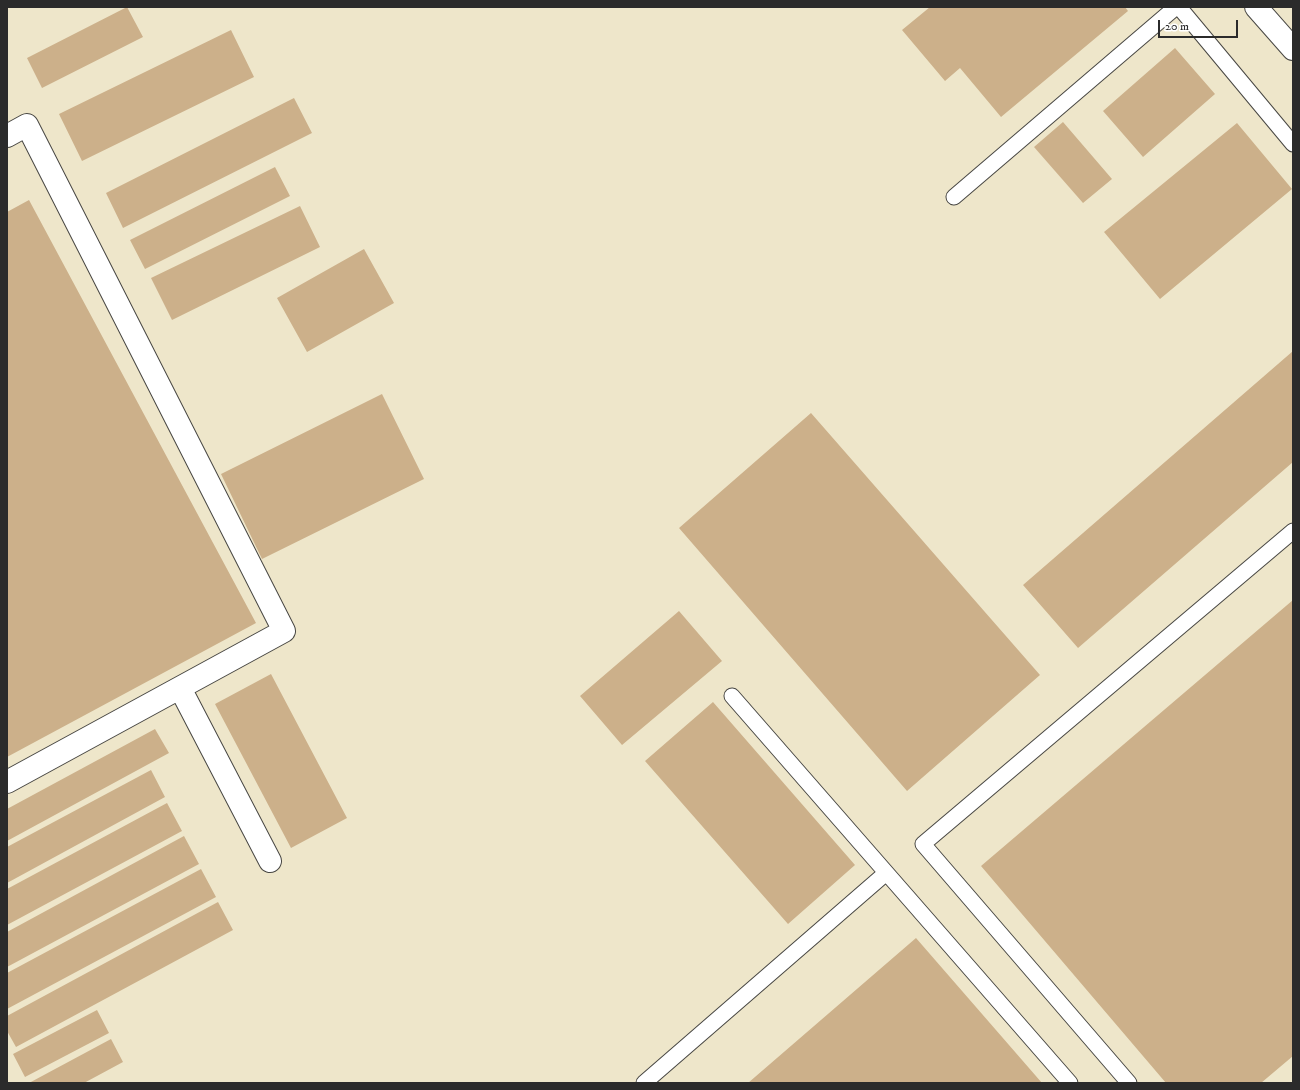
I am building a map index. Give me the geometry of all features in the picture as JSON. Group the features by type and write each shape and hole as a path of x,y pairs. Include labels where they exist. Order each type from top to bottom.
{"street":[{"path":"1256,7 1293,49"},
{"path":"7,136 27,125 284,631 7,782"},
{"path":"180,688 270,861"}],"lane":[{"path":"954,197 1176,7"},
{"path":"1179,7 1293,144"},
{"path":"1128,1083 923,844 1293,531"},
{"path":"732,696 1070,1083"},
{"path":"644,1083 886,873"}],"building":[{"path":"127,7 143,37 42,88 27,58"},
{"path":"930,7 1125,7 1128,11 1001,117 960,68 945,81 902,30"},
{"path":"231,30 254,77 82,161 59,114"},
{"path":"1175,48 1215,94 1143,157 1103,111"},
{"path":"294,98 312,133 123,228 106,193"},
{"path":"1063,122 1112,179 1083,203 1034,147"},
{"path":"1237,123 1292,189 1160,299 1104,232"},
{"path":"275,167 290,196 145,269 130,240"},
{"path":"29,200 256,623 7,757 7,212"},
{"path":"300,206 320,247 172,320 151,278"},
{"path":"364,249 394,303 307,352 277,298"},
{"path":"1293,351 1293,462 1078,648 1023,585"},
{"path":"382,394 424,479 262,559 221,474"},
{"path":"811,413 1040,675 907,791 679,528"},
{"path":"1293,600 1293,1056 1261,1083 1166,1083 981,866"},
{"path":"679,611 722,661 622,745 580,696"},
{"path":"271,674 347,818 291,848 215,704"},
{"path":"713,702 855,865 788,924 645,761"},
{"path":"155,729 169,753 7,841 7,809"},
{"path":"151,770 165,797 7,883 7,847"},
{"path":"167,803 182,831 7,925 7,889"},
{"path":"184,836 199,864 7,967 7,932"},
{"path":"201,869 216,897 7,1009 7,973"},
{"path":"218,902 233,930 16,1047 7,1031 7,1016"},
{"path":"916,938 1042,1083 748,1083"},
{"path":"97,1010 109,1033 25,1077 13,1054"},
{"path":"111,1039 123,1062 84,1083 29,1083"}]}
